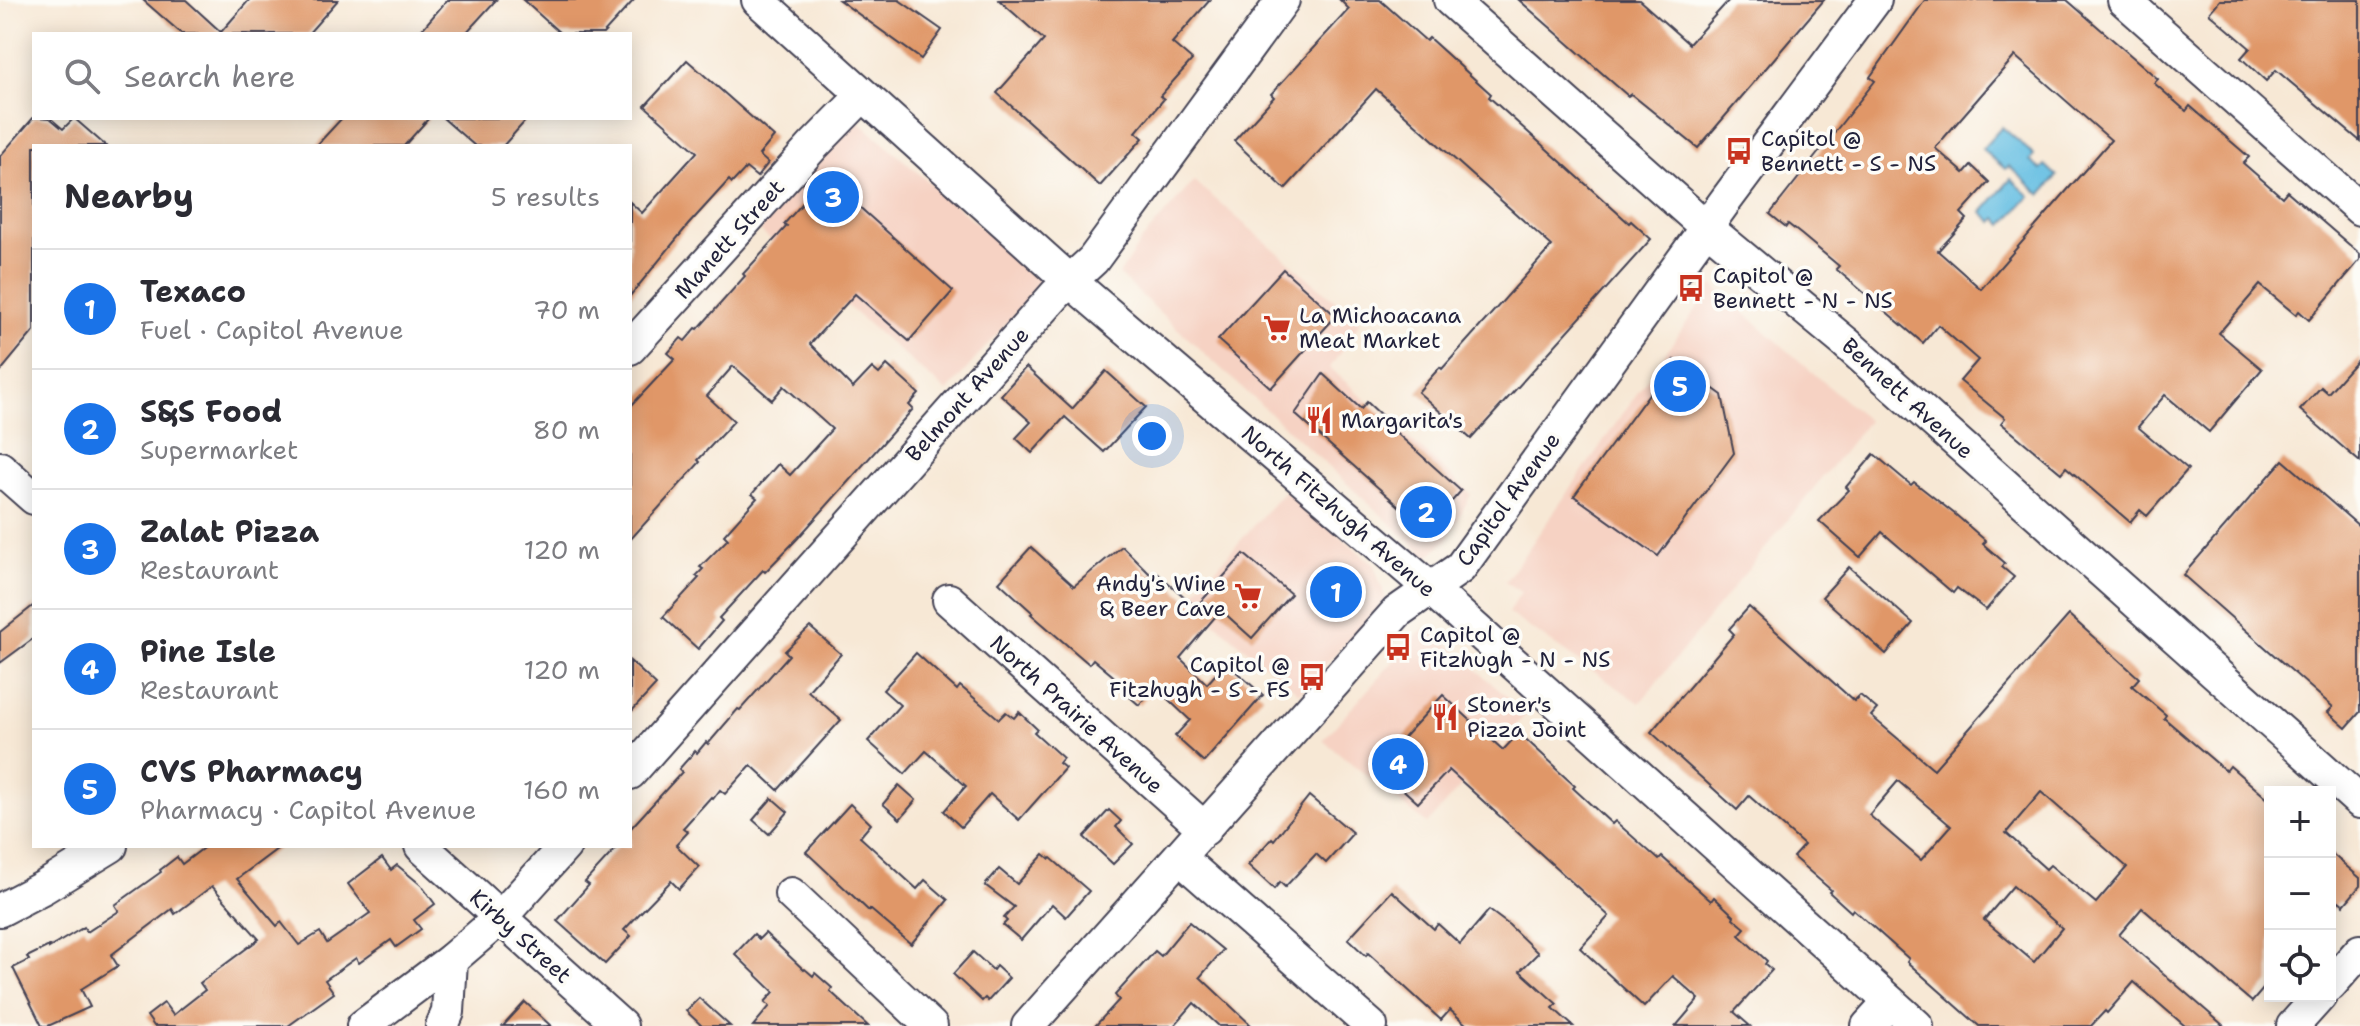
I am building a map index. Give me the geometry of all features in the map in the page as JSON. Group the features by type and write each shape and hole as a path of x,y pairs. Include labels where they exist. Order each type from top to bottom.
{"street":[{"name":"North Fitzhugh Avenue","path":"758,0 1070,281 1431,589 1917,1026"},
{"name":"Belmont Avenue","path":"632,771 1046,305 1093,260 1283,0"},
{"name":"Bennett Avenue","path":"1450,0 1706,227 1846,343 2360,802"},
{"name":"Capitol Avenue","path":"1028,1026 1397,612 1460,568 1706,227 1875,0"},
{"path":"2124,0 2360,209"},
{"name":"Manett Street","path":"632,346 862,96"},
{"path":"0,468 32,496"},
{"name":"North Prairie Avenue","path":"949,600 1205,829"},
{"path":"0,910 108,848"},
{"name":"Kirby Street","path":"423,848 621,1026"},
{"path":"363,1026 451,960 500,918 563,848"},
{"path":"1179,857 1371,1026"},
{"path":"791,894 931,1026"},
{"path":"2336,978 2360,951"},
{"path":"442,1026 448,1012 451,960"},
{"path":"1868,1026 1890,1002"},
{"path":"2293,1026 2315,1002"}],"shaded area":[{"path":"857,120 1043,281 947,392 760,231"},
{"path":"1194,181 1360,322 1330,368 1471,494 1448,539 1427,557 1119,275 1141,241"},
{"path":"1713,285 1868,421 1640,703 1508,613 1521,592 1505,582"},
{"path":"1285,490 1374,565 1386,599 1299,693 1188,600"},
{"path":"1425,629 1432,630 1526,714 1427,824 1323,740"}],"water":[{"path":"2002,127 2034,155 2030,161 2041,170 2045,165 2057,176 2041,195 2009,166 2005,169 1982,149"},
{"path":"2011,179 2030,196 2003,225 1997,218 1993,222 1982,212"}],"building":[{"path":"143,0 186,0 221,32 180,32"},
{"path":"249,0 338,0 310,32 221,32"},
{"path":"447,0 496,0 467,32 420,32"},
{"path":"523,0 634,0 605,32 559,32"},
{"path":"839,0 899,0 942,30 921,59"},
{"path":"999,0 1210,0 1172,43 1192,60 1160,96 1164,99 1136,132 1143,138 1100,186 997,93 1044,40"},
{"path":"1340,0 1380,0 1426,41 1429,38 1491,94 1489,97 1629,223 1631,221 1651,239 1471,439 1418,392 1552,246 1376,89 1285,189 1234,141 1274,97 1271,94 1349,9"},
{"path":"1519,0 1639,0 1689,44 1729,0 1824,0 1698,148 1631,94 1628,96"},
{"path":"1925,0 2067,0 2158,79 2154,83 2186,111 2190,106 2249,157 2243,163 2282,197 2287,191 2360,254 2360,260 2309,320 2299,311 2296,315 2260,285 2219,333 2262,369 2209,432 2165,395 2138,427 2188,469 2147,516 2140,510 2130,522 2066,467 2061,473 2001,423 2005,418 1960,381 1978,360 1938,325 1923,343 1836,269 1839,266 1788,224 1786,227 1770,214 1875,81 1870,77","holes":["2015,56 2111,140 1981,289 1938,251 1967,219 1961,213 1989,182 1971,165 1964,173 1935,148"]},
{"path":"2220,0 2360,0 2360,141 2276,70 2266,81 2241,58 2250,48 2209,13"},
{"path":"687,60 774,137 759,155 768,163 757,177 746,168 732,183 729,180 632,294 632,204 642,213 697,152 645,106"},
{"path":"32,119 52,120 63,129 72,120 76,120 104,144 32,144 32,333 0,372 0,156"},
{"path":"340,120 427,120 406,144 318,144"},
{"path":"445,120 526,120 505,144 473,144"},
{"path":"826,177 953,291 909,341 855,294 810,344 853,388 872,368 879,374 887,365 919,394 909,405 913,409 798,538 765,572 763,570 719,618 722,621 698,649 663,617 699,578 696,576 703,569 700,567 728,539 724,535 757,498 752,494 778,464 790,475 832,429 784,386 772,400 733,366 707,396 734,421 632,538 632,405 675,359 668,353 681,338 685,341 698,329 787,226 784,224"},
{"name":"La Michoacana Meat Market","path":"1283,269 1336,316 1271,388 1218,340"},
{"path":"2360,357 2360,462 2300,410 2321,387 2328,393"},
{"path":"1674,360 1722,395 1734,453 1658,556 1574,496"},
{"path":"1026,367 1072,409 1106,371 1146,407 1104,452 1065,417 1032,453 1016,438 1031,422 1001,395"},
{"path":"1323,374 1361,409 1367,402 1383,417 1381,419 1461,491 1426,530 1295,414"},
{"path":"1874,454 1911,485 1914,482 1956,515 1986,541 1983,544 2005,563 2002,567 2014,577 1986,610 1957,588 1953,593 1882,532 1860,557 1819,521 1849,490 1846,487"},
{"path":"2283,460 2360,527 2360,712 2346,728 2328,712 2333,707 2183,575"},
{"path":"1122,546 1151,575 1155,571 1196,607 1244,554 1291,594 1252,638 1221,610 1180,658 1207,684 1226,663 1263,695 1204,762 1175,736 1190,720 1155,687 1139,705 1122,690 1125,686 1093,659 1089,664 999,582 1031,547 1074,586"},
{"path":"1849,567 1913,623 1886,654 1822,597"},
{"path":"1345,568 1355,609 1327,617 1316,575"},
{"path":"32,607 32,639 0,663 0,632"},
{"path":"1749,607 1854,701 1860,695 1877,709 1871,716 1934,769 2069,615 2139,678 2132,686 2166,715 2164,718 2226,771 2230,766 2264,796 2264,988 2252,1002 2142,908 2119,935 2224,1026 2185,1026 2134,982 2091,1026 1979,1026 1907,962 1909,959 1853,909 1851,912 1793,857 1804,845 1749,796 1737,810 1651,732 1734,634 1729,629","holes":["1898,781 1951,826 1921,860 1869,815","2041,792 2127,867 2096,903 2050,865 2046,869 2006,833","2013,886 2062,928 2034,962 1984,920"]},
{"path":"810,627 841,654 808,691 841,720 778,790 751,765 725,794 720,790 713,799 711,797 683,828 688,832 676,845 699,867 679,889 671,881 624,930 631,936 605,964 557,921 589,885 585,882 616,848 632,848 632,827 682,772 679,769 695,751 697,753 706,742 708,744 789,655 785,651"},
{"path":"916,653 957,690 960,686 999,719 1006,712 1014,718 1019,712 1037,729 1034,732 1063,758 1059,763 1065,768 1019,820 990,794 961,827 944,811 966,786 926,751 905,774 868,741 900,705 883,690"},
{"path":"632,663 656,685 632,711"},
{"path":"1443,695 1503,750 1519,733 1612,824 1615,821 1659,860 1662,857 1711,901 1714,897 1734,916 1745,928 1739,935 1767,961 1765,964 1772,970 1734,1012 1750,1026 1676,1026 1699,999 1673,976 1644,1007 1580,948 1609,916 1449,770 1418,803 1377,766"},
{"path":"899,785 916,800 900,819 883,804"},
{"path":"1309,796 1353,833 1326,863 1316,854 1285,887 1280,882 1274,889 1248,865 1272,838 1274,840"},
{"path":"772,798 788,812 769,834 753,820"},
{"path":"850,804 871,824 860,837 917,889 925,880 948,900 911,944 869,911 806,852"},
{"path":"1109,810 1121,821 1116,827 1133,844 1113,864 1084,837"},
{"path":"203,848 278,848 237,879 277,926 281,922 299,945 320,932 327,943 370,913 348,884 382,858 391,870 397,865 421,885 435,904 414,920 421,929 396,947 391,940 359,963 356,958 325,980 334,993 288,1026 154,1026 147,1016 164,1003 173,1015 205,990 200,983 259,939 212,886 175,914 172,909 111,955 118,966 81,989 90,1007 42,1026 13,968 29,960 27,957 84,927 87,932 119,911 115,905 177,857 182,864"},
{"path":"1044,854 1089,891 1066,917 1052,904 1021,940 1003,925 1007,921 1004,918 1014,907 985,885 999,869 1017,884"},
{"path":"2336,857 2360,878 2360,886 2344,905 2339,901 2336,905"},
{"path":"1392,891 1434,929 1438,924 1460,944 1489,910 1538,953 1520,971 1557,1004 1553,1008 1573,1026 1468,1026 1450,1010 1441,1020 1368,953 1366,956 1348,939"},
{"path":"1189,922 1223,950 1200,977 1252,1026 1219,1026 1194,1003 1174,1026 1095,1026 1119,1000 1115,995 1155,951 1161,956"},
{"path":"765,933 804,970 813,976 815,973 832,988 830,991 868,1026 753,1026 770,1006 765,1002 774,992 735,954 754,934 759,939"},
{"path":"973,952 993,970 996,966 1009,978 988,1001 985,998 982,1001 953,974"},
{"path":"699,998 730,1026 702,1026 686,1011"},
{"path":"525,1002 551,1026 503,1026"}],"place":[{"name":"Capitol @ Bennett - S - NS","path":"1739,151"},
{"name":"Zalat Pizza","path":"833,197"},
{"name":"Capitol @ Bennett - N - NS","path":"1691,288"},
{"name":"La Michoacana Meat Market","path":"1277,328"},
{"name":"CVS Pharmacy","path":"1680,386"},
{"name":"Margarita's","path":"1319,420"},
{"name":"S&S Food","path":"1426,512"},
{"name":"Texaco","path":"1336,592"},
{"name":"Andy's Wine & Beer Cave","path":"1248,596"},
{"name":"Capitol @ Fitzhugh - N - NS","path":"1398,647"},
{"name":"Capitol @ Fitzhugh - S - FS","path":"1312,677"},
{"name":"Stoner's Pizza Joint","path":"1445,717"},
{"name":"Pine Isle","path":"1398,764"}]}
